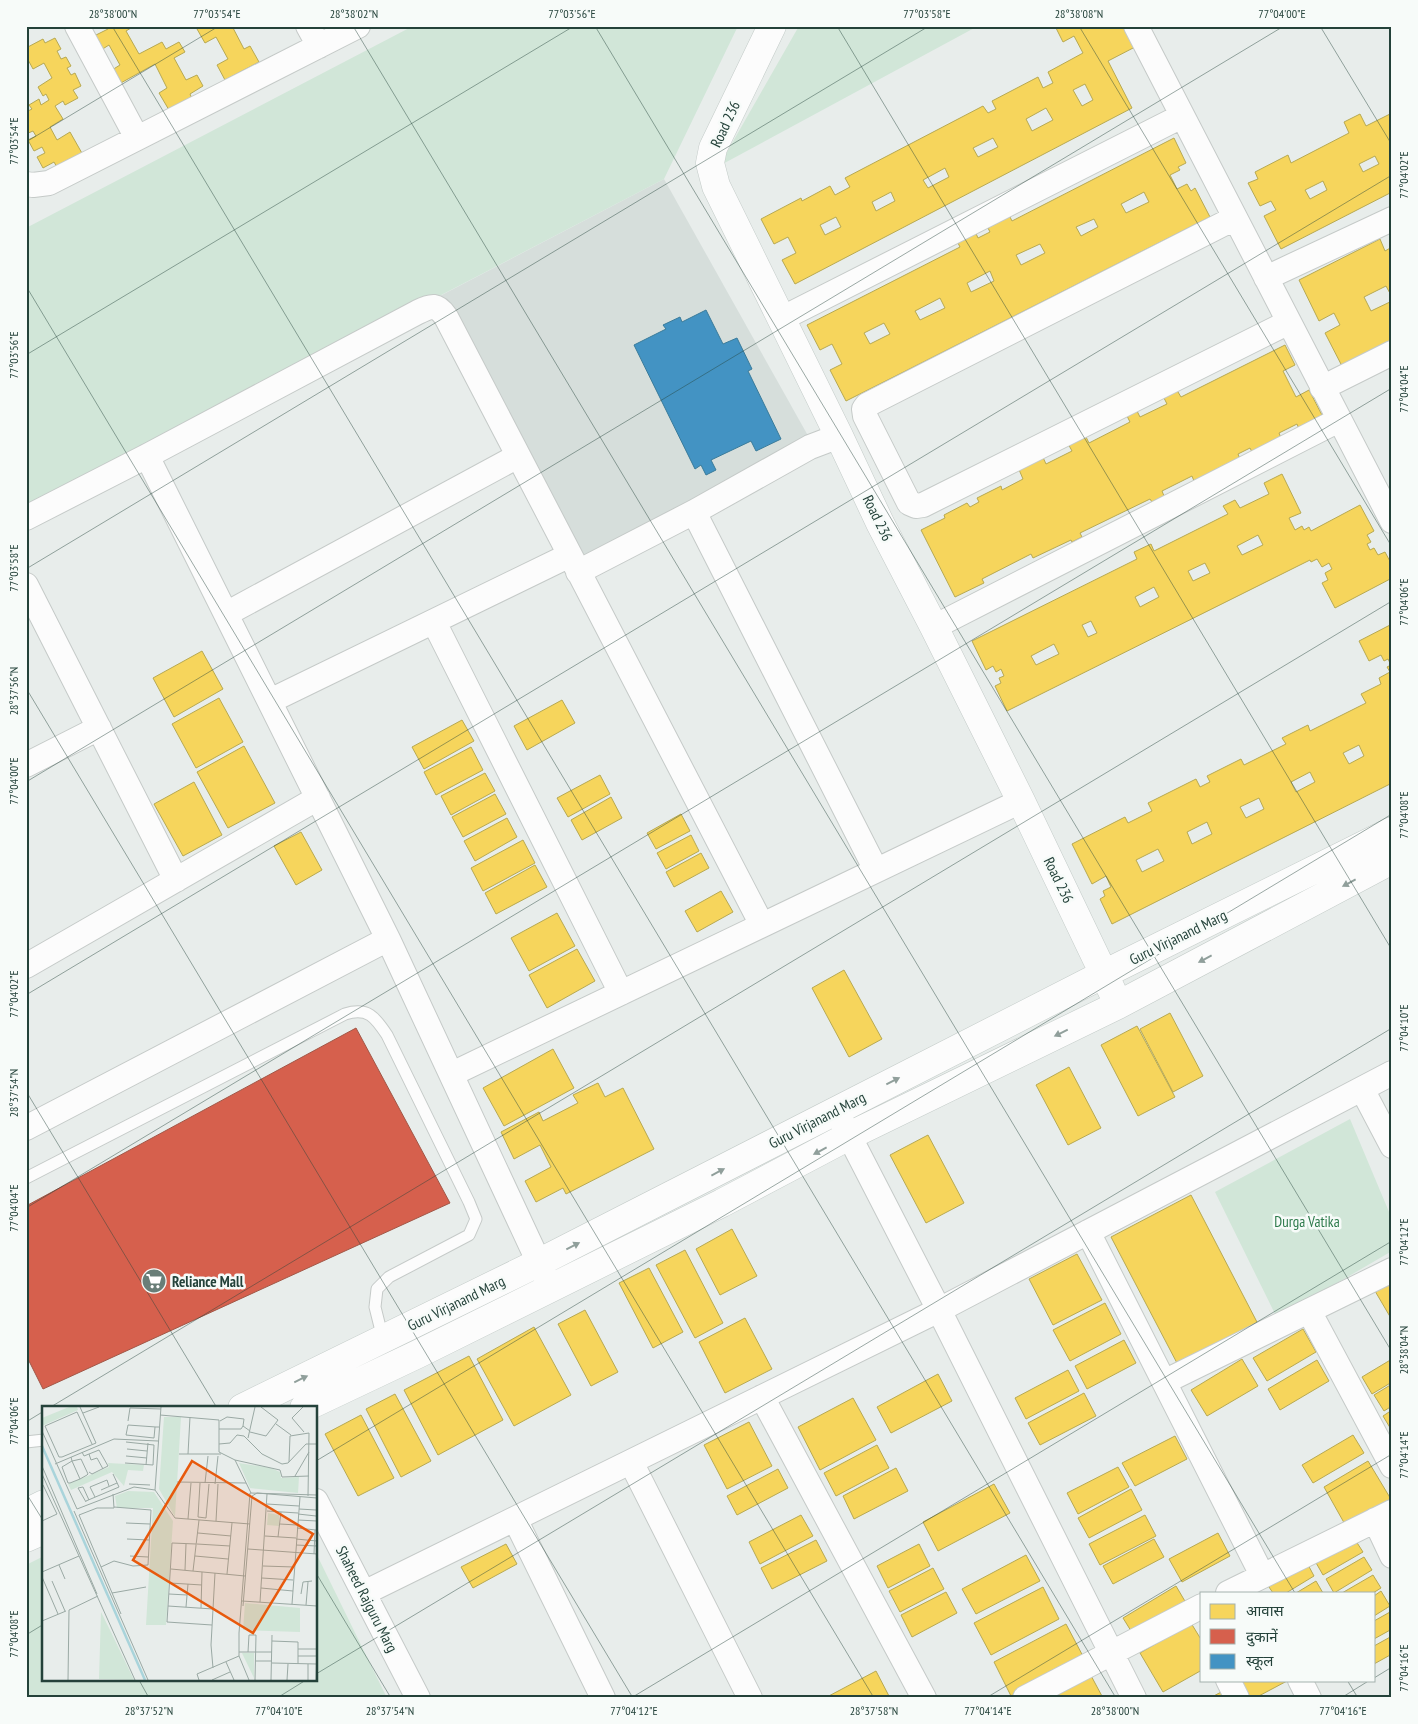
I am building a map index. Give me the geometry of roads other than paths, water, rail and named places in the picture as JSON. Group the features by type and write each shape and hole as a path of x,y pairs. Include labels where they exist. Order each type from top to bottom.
{"street":[{"path":"77,26 137,138"},
{"path":"26,184 49,183 137,138 313,36 358,26"},
{"name":"Road 236","path":"772,26 713,148 710,163 716,186 880,523 1021,801 1118,1005"},
{"path":"1136,26 1392,521"},
{"path":"781,319 1182,116"},
{"path":"1235,218 867,405 864,409 866,416 909,503 916,506 923,505 1289,322"},
{"path":"1266,278 1392,219"},
{"path":"26,518 427,307 434,306 440,308 762,925"},
{"path":"1322,388 1392,353"},
{"path":"934,627 1339,420"},
{"path":"270,701 434,622 694,512 810,447 839,436"},
{"path":"147,456 388,940 551,1288"},
{"path":"226,614 518,456"},
{"path":"694,512 876,870"},
{"path":"26,585 176,880"},
{"path":"434,622 621,993"},
{"path":"26,766 99,728"},
{"path":"26,966 318,798"},
{"path":"452,1074 1021,801"},
{"name":"Guru Virjanand Marg","path":"259,1404 383,1339 538,1263 1104,974 1392,831"},
{"name":"Guru Virjanand Marg","path":"308,1406 418,1354 722,1203 849,1136 1118,1005 1392,860"},
{"path":"26,1128 388,940"},
{"path":"364,1593 938,1310 1392,1073"},
{"path":"1362,1089 1392,1146"},
{"path":"836,1110 1134,1698"},
{"path":"1088,1232 1164,1382 1257,1583"},
{"path":"1164,1382 1392,1270"},
{"path":"1309,1311 1392,1466"},
{"path":"762,1397 924,1698"},
{"path":"630,1462 750,1698"},
{"path":"26,1513 42,1505"},
{"name":"Shaheed Rajguru Marg","path":"318,1505 418,1698"},
{"path":"1231,1592 1257,1583 1383,1516 1392,1556"},
{"path":"515,1519 603,1698"},
{"path":"26,1538 42,1531"},
{"path":"1025,1698 1112,1653 1199,1614"},
{"path":"1229,1682 1237,1698"},
{"path":"1301,1682 1309,1698"}],"lane":[{"path":"26,1178 345,1014 355,1011 368,1013 378,1021 388,1035 476,1219 469,1235 389,1277 377,1289 375,1307 383,1339"},
{"path":"26,1442 42,1440"}],"place":[{"name":"Reliance Mall","path":"154,1281"}],"park label":[{"name":"Durga Vatika","path":"1307,1221"}]}
